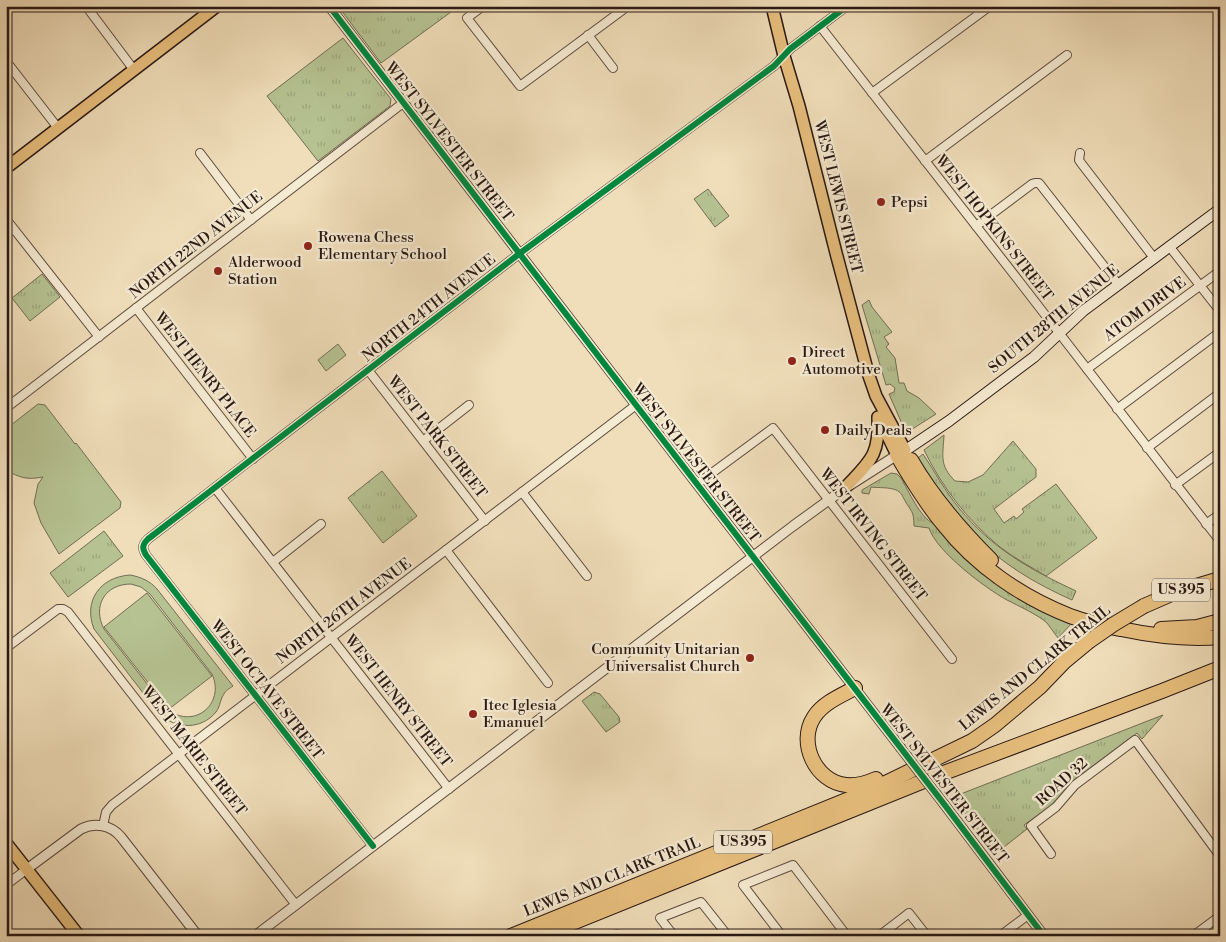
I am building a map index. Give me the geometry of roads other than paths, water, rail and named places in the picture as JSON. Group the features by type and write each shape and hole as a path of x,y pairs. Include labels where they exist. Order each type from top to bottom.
{"highway":[{"path":"901,453 919,474 944,510 992,561 1017,579 1046,595 1075,609 1100,618 1141,627 1172,629 1197,627 1220,621"},
{"path":"901,453 913,482 934,514 961,544 986,568 1011,586 1042,604 1088,622 1138,633 1177,638 1200,639 1220,637"},
{"name":"LEWIS AND CLARK TRAIL","path":"512,936 869,791 972,741 995,725 1040,688 1065,661 1088,642 1114,624 1144,606 1184,589 1220,579"},
{"name":"LEWIS AND CLARK TRAIL","path":"540,936 941,774 1220,668"},
{"path":"855,688 824,706 819,711 813,718 808,735 809,752 816,766 829,779 837,783 856,785 877,779 979,730 995,725"}],"main road":[{"name":"WEST LEWIS STREET","path":"772,6 836,254 876,396 901,453"},
{"path":"6,168 211,8"},
{"name":"SOUTH 28TH AVENUE","path":"901,453 949,421 1034,358 1083,311 1220,208"},
{"name":"WEST LEWIS STREET","path":"876,396 878,417 901,453"},
{"path":"844,489 870,461 875,452 879,433 878,417"},
{"path":"6,843 79,936"}],"street":[{"path":"86,6 134,70"},
{"name":"WEST SYLVESTER STREET","path":"329,6 1009,888 1044,936"},
{"path":"483,6 467,18 520,86 628,6"},
{"name":"NORTH 24TH AVENUE","path":"142,548 148,539 520,254 774,66 790,49 847,6"},
{"path":"872,93 990,6"},
{"name":"WEST HOPKINS STREET","path":"820,26 1220,541"},
{"path":"588,35 613,68"},
{"path":"925,161 1067,55"},
{"path":"6,60 58,128"},
{"name":"NORTH 22ND AVENUE","path":"6,408 404,103"},
{"path":"1080,153 1079,160 1081,164 1154,258"},
{"path":"200,154 251,220"},
{"path":"976,226 1032,184 1037,183 1041,185 1118,284"},
{"path":"6,219 99,337"},
{"path":"1169,246 1220,311"},
{"name":"ATOM DRIVE","path":"1086,369 1220,271"},
{"name":"WEST HENRY PLACE","path":"136,308 253,459"},
{"path":"1117,409 1220,332"},
{"name":"WEST PARK STREET","path":"368,370 485,521"},
{"path":"1148,448 1220,393"},
{"path":"423,441 469,405"},
{"name":"NORTH 26TH AVENUE","path":"103,826 106,812 110,807 636,406"},
{"name":"WEST IRVING STREET","path":"697,484 773,428 952,659"},
{"path":"1176,485 1220,452"},
{"path":"255,936 829,500 901,453"},
{"name":"WEST HENRY STREET","path":"215,488 449,789"},
{"path":"522,492 587,576"},
{"path":"1206,524 1220,514"},
{"path":"273,562 321,524"},
{"name":"WEST OCTAVE STREET","path":"142,548 373,846"},
{"path":"446,550 548,683"},
{"name":"WEST MARIE STREET","path":"6,648 58,609 63,609 70,614 296,905"},
{"name":"ROAD 32","path":"1052,854 1031,826 1056,807 1075,785 1135,740 1220,856"},
{"path":"6,885 81,829 90,826 103,826 113,829 121,837 198,936"},
{"path":"782,936 743,884 793,865 847,936"},
{"path":"674,936 660,918 701,902 728,936"},
{"path":"879,936 909,913 927,936"},
{"path":"1000,936 1028,915"},
{"path":"1193,936 1220,916"},
{"path":"614,936 617,934 618,936"}],"place":[{"name":"Pepsi","path":"881,202"},
{"name":"Rowena Chess Elementary School","path":"308,246"},
{"name":"Alderwood Station","path":"218,271"},
{"name":"Direct Automotive","path":"792,361"},
{"name":"Daily Deals","path":"825,430"},
{"name":"Community Unitarian Universalist Church","path":"750,658"},
{"name":"Itec Iglesia Emanuel","path":"473,714"}]}
